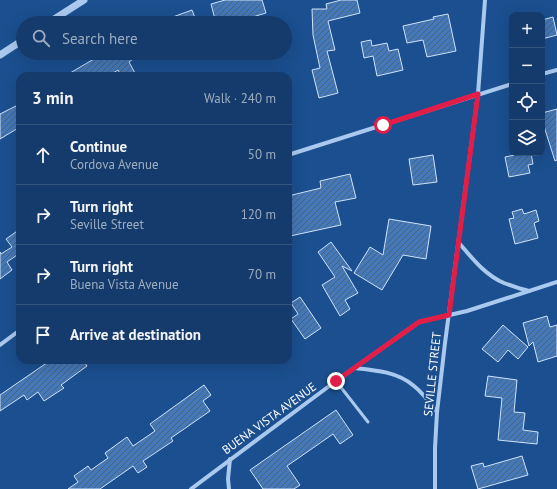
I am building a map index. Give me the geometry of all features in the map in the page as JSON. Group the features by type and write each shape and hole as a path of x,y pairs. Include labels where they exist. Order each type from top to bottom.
{"street":[{"path":"59,16 84,0"},
{"name":"SEVILLE STREET","path":"435,489 437,412 478,94 485,0"},
{"path":"0,55 16,45"},
{"path":"545,73 557,70"},
{"path":"292,154 509,85"},
{"path":"459,243 475,262 490,276 503,283 528,291"},
{"name":"BUENA VISTA AVENUE","path":"191,489 336,381 419,322 467,311 557,282"},
{"path":"0,345 16,333"},
{"path":"355,368 381,370 402,379 413,385 437,412"},
{"path":"228,489 230,459"}],"lane":[{"path":"336,381 368,422"}],"building":[{"path":"225,0 262,0 266,13 256,16 214,16 211,4"},
{"path":"341,0 357,0 360,13 328,21 335,50 327,51 338,93 319,98 312,70 320,68 313,35 312,9 327,9 326,4"},
{"path":"192,10 194,16 176,16"},
{"path":"448,14 456,51 427,57 423,40 407,43 403,26 434,19 433,17"},
{"path":"553,17 557,35 545,38 545,19"},
{"path":"371,40 372,46 387,43 389,51 398,49 403,70 377,76 373,56 364,58 361,42"},
{"path":"92,60 132,60 129,62 134,72 119,72 118,70 115,72 72,72"},
{"path":"16,106 16,129 0,139 0,114"},
{"path":"557,109 557,160 555,161 545,129 545,112"},
{"path":"433,155 437,182 413,185 409,159"},
{"path":"532,156 533,164 528,165 530,173 509,177 505,157"},
{"path":"350,174 356,198 335,202 341,225 292,236 292,195 321,188 320,181"},
{"path":"522,209 524,214 536,210 539,221 534,223 538,238 515,244 509,219 514,218 512,212"},
{"path":"389,219 431,226 426,259 403,255 382,290 354,273 370,247 383,255"},
{"path":"16,232 16,256 7,262 12,270 0,279 0,252 1,254 12,247 6,239"},
{"path":"331,242 352,271 342,266 358,293 345,300 350,309 340,316 322,285 335,277 318,252"},
{"path":"300,297 321,328 305,339 292,320 292,318 298,314 292,302"},
{"path":"547,316 550,327 557,325 557,356 538,362 533,342 529,346 523,323"},
{"path":"503,325 528,347 518,359 508,350 498,362 482,349"},
{"path":"45,364 86,364 87,366 61,385 64,388 44,401 38,392 27,400 24,395 0,411 0,395"},
{"path":"488,376 517,380 514,412 525,413 523,430 538,432 537,444 498,440 502,398 485,396"},
{"path":"204,385 211,395 203,401 210,411 171,438 173,441 143,461 147,467 138,473 133,466 100,489 68,489 78,482 74,476 88,466 91,470 108,458 105,453 127,437 133,446 155,431 150,424"},
{"path":"336,410 353,435 340,444 333,434 287,466 300,485 294,489 263,489 250,470"},
{"path":"522,456 528,475 478,489 471,466 483,463 484,467"}],"route":[{"path":"336,381 419,322 449,315 478,94 383,125"}]}
